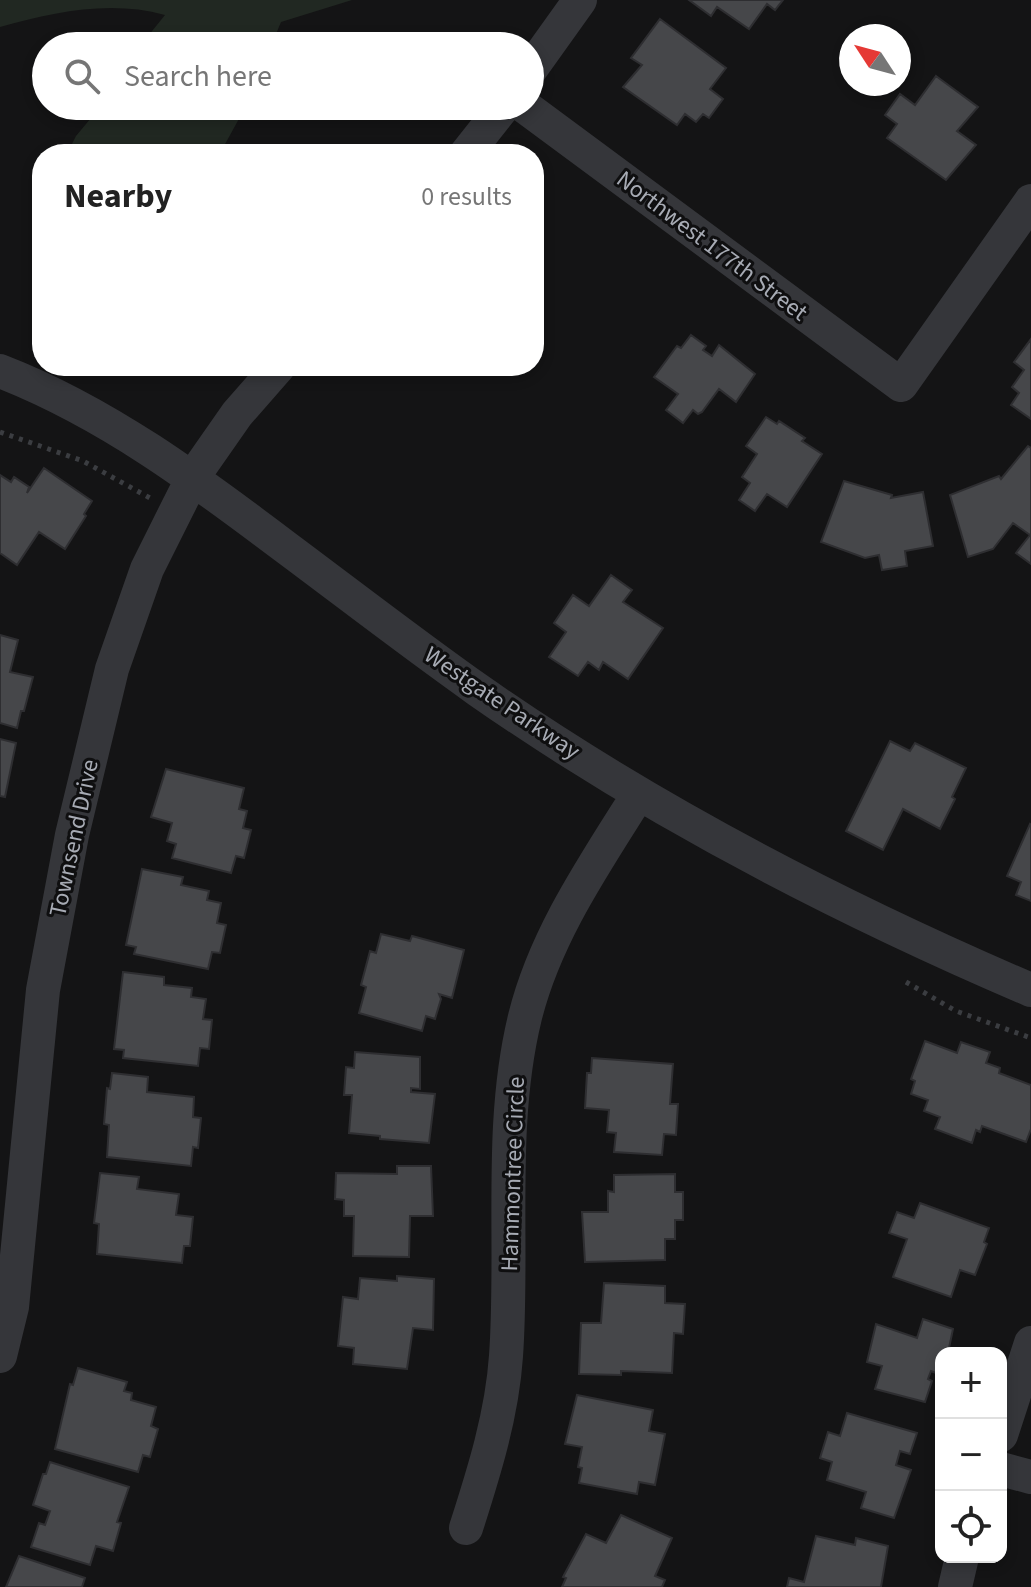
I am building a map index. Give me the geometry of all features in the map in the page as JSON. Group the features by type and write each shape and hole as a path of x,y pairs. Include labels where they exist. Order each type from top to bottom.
{"street":[{"path":"544,50 580,0"},
{"path":"474,144 493,120"},
{"name":"Northwest 177th Street","path":"543,120 901,385 1031,201"},
{"name":"Westgate Parkway","path":"0,371 104,422 193,477 479,690 638,795 750,858 860,914 1031,990"},
{"name":"Townsend Drive","path":"0,1356 12,1307 43,990 72,835 112,669 147,569 193,477 237,414 270,376"},
{"name":"Hammontree Circle","path":"466,1528 491,1450 506,1359 510,1256 508,1161 514,1079 525,1017 553,938 638,795"},
{"path":"1006,1419 1031,1343"},
{"path":"1007,1471 1031,1477"},
{"path":"955,1587 961,1563"}],"path":[{"path":"0,432 93,466 149,497 173,517"},
{"path":"906,982 956,1011 1031,1038"}],"shaded area":[{"path":"0,0 352,0 281,22 277,32 151,32 165,15 124,8 82,10 0,27"},
{"path":"89,120 238,120 225,144 72,144"}],"building":[{"path":"689,0 783,0 775,10 767,4 749,29 717,7 711,16"},
{"path":"660,19 726,68 710,89 723,99 709,118 703,114 696,122 685,114 677,125 623,87 642,65 631,58"},
{"path":"936,76 978,107 957,131 976,145 946,180 887,138 897,124 885,115 899,96 915,105"},
{"path":"691,335 706,346 703,350 712,356 719,345 755,374 736,402 719,389 702,412 698,414 693,410 683,423 666,410 678,394 654,377 677,346 681,348"},
{"path":"1031,339 1031,419 1011,405 1019,393 1012,387 1024,370 1014,362"},
{"path":"766,417 777,424 779,421 805,438 802,441 822,454 787,507 767,494 755,511 739,500 750,483 742,477 757,454 746,446"},
{"path":"1028,446 1031,448 1031,564 1016,553 1030,535 1013,523 993,549 968,557 950,495 999,476 1001,479"},
{"path":"44,468 92,501 65,549 39,532 17,565 0,553 0,475 11,482 14,477 29,487 27,493"},
{"path":"844,481 892,495 891,498 923,492 933,546 905,551 907,566 882,570 879,555 865,558 821,542"},
{"path":"611,575 632,590 623,602 663,628 628,679 603,662 599,670 588,662 578,676 549,657 566,632 554,623 573,595 589,606"},
{"path":"0,635 18,640 10,672 33,677 17,728 0,723"},
{"path":"0,739 16,743 5,797 0,796"},
{"path":"890,741 910,751 915,743 966,768 940,829 903,809 883,850 846,831"},
{"path":"166,769 244,788 239,809 247,811 243,828 251,830 244,858 236,856 231,873 172,858 176,844 167,841 172,823 151,817"},
{"path":"1030,824 1031,901 1016,895 1021,882 1007,876"},
{"path":"142,869 183,877 181,885 209,891 207,900 221,903 217,923 226,925 220,953 212,952 208,969 134,954 136,947 126,945"},
{"path":"381,934 410,941 412,936 464,950 452,998 439,994 441,999 435,1019 426,1016 422,1031 359,1013 366,987 361,985 370,951 376,953"},
{"path":"123,972 164,977 164,985 192,988 191,997 206,999 203,1019 212,1020 209,1049 200,1048 198,1066 123,1058 124,1050 114,1049"},
{"path":"925,1041 957,1053 961,1042 990,1052 986,1063 1000,1068 999,1073 1031,1085 1031,1129 1026,1142 982,1126 980,1132 976,1130 972,1143 935,1129 940,1117 924,1111 928,1100 911,1094 915,1081 911,1079"},
{"path":"355,1052 420,1057 420,1089 411,1088 411,1092 435,1094 429,1143 349,1133 352,1095 344,1095 346,1067 354,1068"},
{"path":"592,1058 673,1064 670,1104 678,1104 676,1135 664,1134 662,1155 614,1152 616,1133 607,1132 609,1110 585,1108 587,1073 591,1073"},
{"path":"112,1073 148,1077 147,1092 194,1097 193,1117 201,1118 198,1148 193,1147 191,1166 107,1157 109,1125 104,1124 107,1088 110,1089"},
{"path":"397,1166 431,1166 433,1216 410,1216 409,1257 353,1256 354,1216 344,1216 344,1200 335,1199 336,1173 397,1174"},
{"path":"100,1173 139,1177 137,1189 179,1194 176,1215 193,1217 190,1246 184,1246 182,1263 97,1254 99,1224 94,1223"},
{"path":"675,1174 675,1192 683,1192 683,1220 675,1220 675,1239 665,1239 665,1260 585,1262 582,1212 608,1212 608,1191 614,1192 614,1175"},
{"path":"920,1203 989,1228 984,1242 987,1244 975,1275 960,1270 951,1297 893,1277 907,1239 889,1233 897,1212 914,1218"},
{"path":"397,1276 434,1279 433,1330 413,1328 407,1369 353,1364 354,1348 338,1346 343,1297 358,1299 360,1278 397,1281"},
{"path":"604,1283 665,1286 665,1303 685,1304 683,1334 674,1333 672,1373 621,1371 621,1375 579,1374 581,1323 601,1323"},
{"path":"923,1319 953,1329 949,1347 935,1347 935,1373 931,1371 928,1379 932,1381 925,1402 875,1389 882,1366 867,1362 876,1324 917,1338"},
{"path":"78,1368 127,1382 124,1391 132,1393 131,1400 156,1407 151,1426 158,1429 150,1457 143,1455 138,1472 55,1449 70,1384 73,1385"},
{"path":"577,1395 653,1410 649,1431 665,1434 655,1485 639,1482 637,1494 579,1483 582,1447 565,1444"},
{"path":"847,1413 917,1433 910,1454 900,1451 896,1465 911,1470 894,1518 861,1508 866,1492 827,1480 832,1462 820,1458 828,1432 840,1436"},
{"path":"50,1462 129,1487 117,1522 121,1523 113,1551 96,1546 90,1565 31,1547 39,1523 45,1525 50,1511 33,1505"},
{"path":"621,1515 672,1538 655,1576 665,1580 662,1587 562,1587 566,1578 563,1577 586,1534 606,1543"},
{"path":"816,1536 855,1545 856,1538 888,1546 881,1587 787,1587 789,1578 804,1582"},
{"path":"19,1556 85,1578 82,1587 6,1587"}]}
